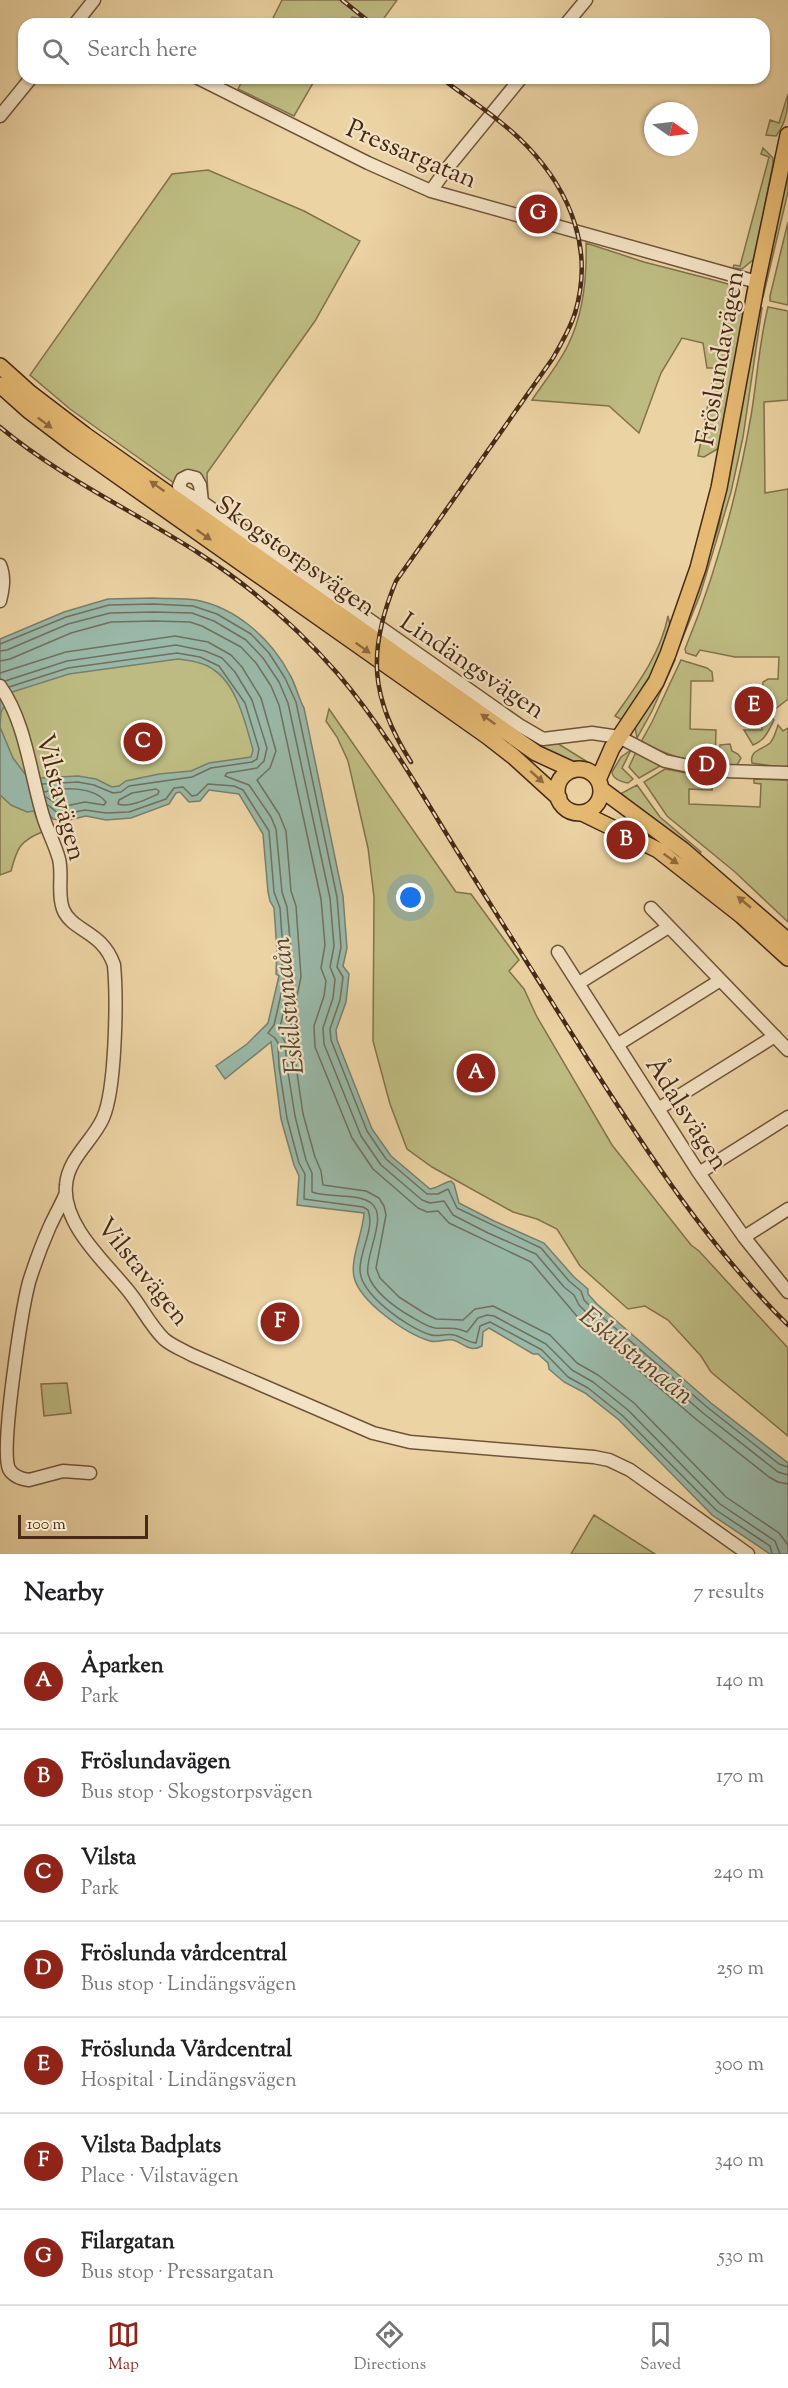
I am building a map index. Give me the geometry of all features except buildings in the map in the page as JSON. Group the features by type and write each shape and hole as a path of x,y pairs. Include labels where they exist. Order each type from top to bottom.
{"main road":[{"name":"Fröslundavägen","path":"599,784 615,743 656,682 698,568 719,488 757,282 788,135"},
{"name":"Skogstorpsvägen","path":"0,366 30,393 85,435 536,753 578,770"},
{"name":"Skogstorpsvägen","path":"0,385 74,445 487,735 559,798"},
{"name":"Fröslundavägen","path":"578,770 615,743"},
{"path":"788,941 699,864 599,784 590,773 578,770 565,775 560,782 559,798 566,808 631,836 674,861 742,916 788,958"},
{"path":"582,813 597,804 599,784"}],"street":[{"path":"83,18 94,0"},
{"path":"571,18 586,0"},
{"path":"0,116 26,84"},
{"name":"Pressargatan","path":"210,84 368,163 431,191 757,282"},
{"path":"431,191 516,84"},
{"name":"Lindängsvägen","path":"202,502 543,739 591,733 665,761 693,767 725,771 788,773"},
{"path":"0,565 3,571 0,601"},
{"name":"Vilstavägen","path":"0,686 13,706 42,814 58,858 60,896 65,914 105,946 114,964 110,1098 97,1130 72,1165 66,1184 72,1217 86,1241 126,1288 157,1331 166,1341 178,1347 356,1426 392,1438 441,1445 554,1453 609,1460 630,1470 748,1554"},
{"path":"651,908 788,1050"},
{"path":"579,983 668,928"},
{"name":"Ådalsvägen","path":"558,952 699,1173 744,1237 788,1292"},
{"path":"617,1045 719,981"},
{"path":"658,1109 775,1036"},
{"path":"699,1173 788,1117"},
{"path":"66,1192 44,1240 25,1300 15,1361 6,1455 9,1468 23,1479 29,1480 63,1471 90,1473"},
{"path":"744,1237 788,1209"}],"shaded area":[{"path":"282,0 397,0 384,18 273,18"},
{"path":"241,84 313,84 294,116 238,89"},
{"path":"788,94 787,111 782,126 776,136 766,135 770,120 779,123"},
{"path":"763,148 773,158 773,164 754,259 742,269 733,268 734,265 740,266 769,157 761,154"},
{"path":"788,156 788,192 763,297 759,297"},
{"path":"208,170 304,211 360,241 315,321 207,473 208,500 201,477 189,471 179,474 174,483 70,409 30,375 172,174"},
{"path":"788,222 788,305 770,301 770,296"},
{"path":"586,243 644,262 728,284 736,291 744,320 719,448 704,457 698,456 715,368 707,368 703,343 682,338 661,373 639,433 609,406 532,400 556,366 578,320 585,282"},
{"path":"757,305 762,308 743,437 731,492 700,595 679,647 719,525 723,504 722,496"},
{"path":"768,307 788,311 788,400 764,402 765,493 788,489 788,699 769,714 774,720 770,728 763,738 753,745 744,730 762,730 763,682 768,679 778,679 779,657 735,657 700,650 696,656 686,653 685,649 716,563 732,505 751,416"},
{"path":"668,616 671,629 653,671 622,720 615,716 654,656"},
{"path":"186,638 275,707 245,777 133,795 27,793 42,832 20,846 11,871 0,875 0,661"},
{"path":"675,660 652,711 637,738 635,727"},
{"path":"681,660 707,668 712,672 713,681 691,681 690,729 716,730 715,764 677,757 641,742"},
{"path":"329,709 456,892 471,894 519,960 509,971 524,989 537,1017 612,1145 691,1245 788,1348 788,1436 711,1372 701,1356 668,1320 645,1306 628,1309 580,1266 557,1229 537,1219 513,1212 432,1167 407,1149 390,1104 373,1041 374,897 368,848 348,761 337,737 326,721"},
{"path":"778,725 783,731 788,728 788,768 752,763 752,755 770,743"},
{"path":"522,734 541,744 557,743 586,761 577,764 560,761 543,752"},
{"path":"730,744 732,751 741,758 737,765 718,764 720,745"},
{"path":"631,750 622,768 633,779 628,783 616,778 612,772 621,757"},
{"path":"636,752 660,766 639,778 629,767"},
{"path":"665,769 713,778 712,790 689,789 689,804 760,807 761,784 754,783 754,779 788,780 788,922 735,872 667,816 644,782"},
{"path":"637,785 660,817 701,852 697,859 618,799 622,793"},
{"path":"67,1383 71,1413 44,1416 41,1384"},
{"path":"594,1515 655,1554 571,1554"}],"water":[{"name":"Eskilstunaån","path":"108,599 186,599 211,604 239,618 273,649 292,679 304,708 343,896 347,948 343,966 349,974 346,1002 336,1030 337,1040 372,1129 391,1156 430,1189 451,1181 459,1203 544,1243 574,1277 588,1289 588,1294 597,1304 711,1403 788,1463 788,1554 770,1554 712,1515 619,1420 585,1393 564,1382 549,1369 548,1363 538,1354 533,1354 489,1328 483,1332 482,1346 474,1348 453,1340 430,1341 409,1332 385,1316 365,1297 354,1277 355,1254 364,1213 297,1205 299,1176 281,1119 271,1042 225,1079 216,1066 247,1044 268,1023 279,976 276,974 274,908 268,892 263,834 239,794 209,790 200,801 189,802 180,792 176,793 169,804 131,818 106,820 86,816 65,821 53,819 42,810 27,812 11,805 0,795 0,727 0,639 64,612","holes":["178,659 206,665 229,685 240,706 253,750 251,757 209,763 191,771 159,774 126,781 119,786 112,787 96,779 78,776 40,778 25,774 13,758 0,727 1,712 12,692 69,674"]}],"railway":[{"path":"342,0 364,18"},
{"path":"411,762 387,717 377,674 380,630 387,606 396,581 553,358 575,313 582,267 575,223 556,183 527,146 485,110 449,84"},
{"path":"0,427 48,462 175,538 237,580 290,625 338,674 371,716 401,760 587,1058 656,1163 731,1263 788,1325"}],"place":[{"name":"Filargatan","path":"538,214"},
{"name":"Fröslunda Vårdcentral","path":"754,706"},
{"name":"Vilsta","path":"143,742"},
{"name":"Fröslunda vårdcentral","path":"707,766"},
{"name":"Fröslundavägen","path":"626,840"},
{"name":"Åparken","path":"476,1073"},
{"name":"Vilsta Badplats","path":"280,1322"}]}
